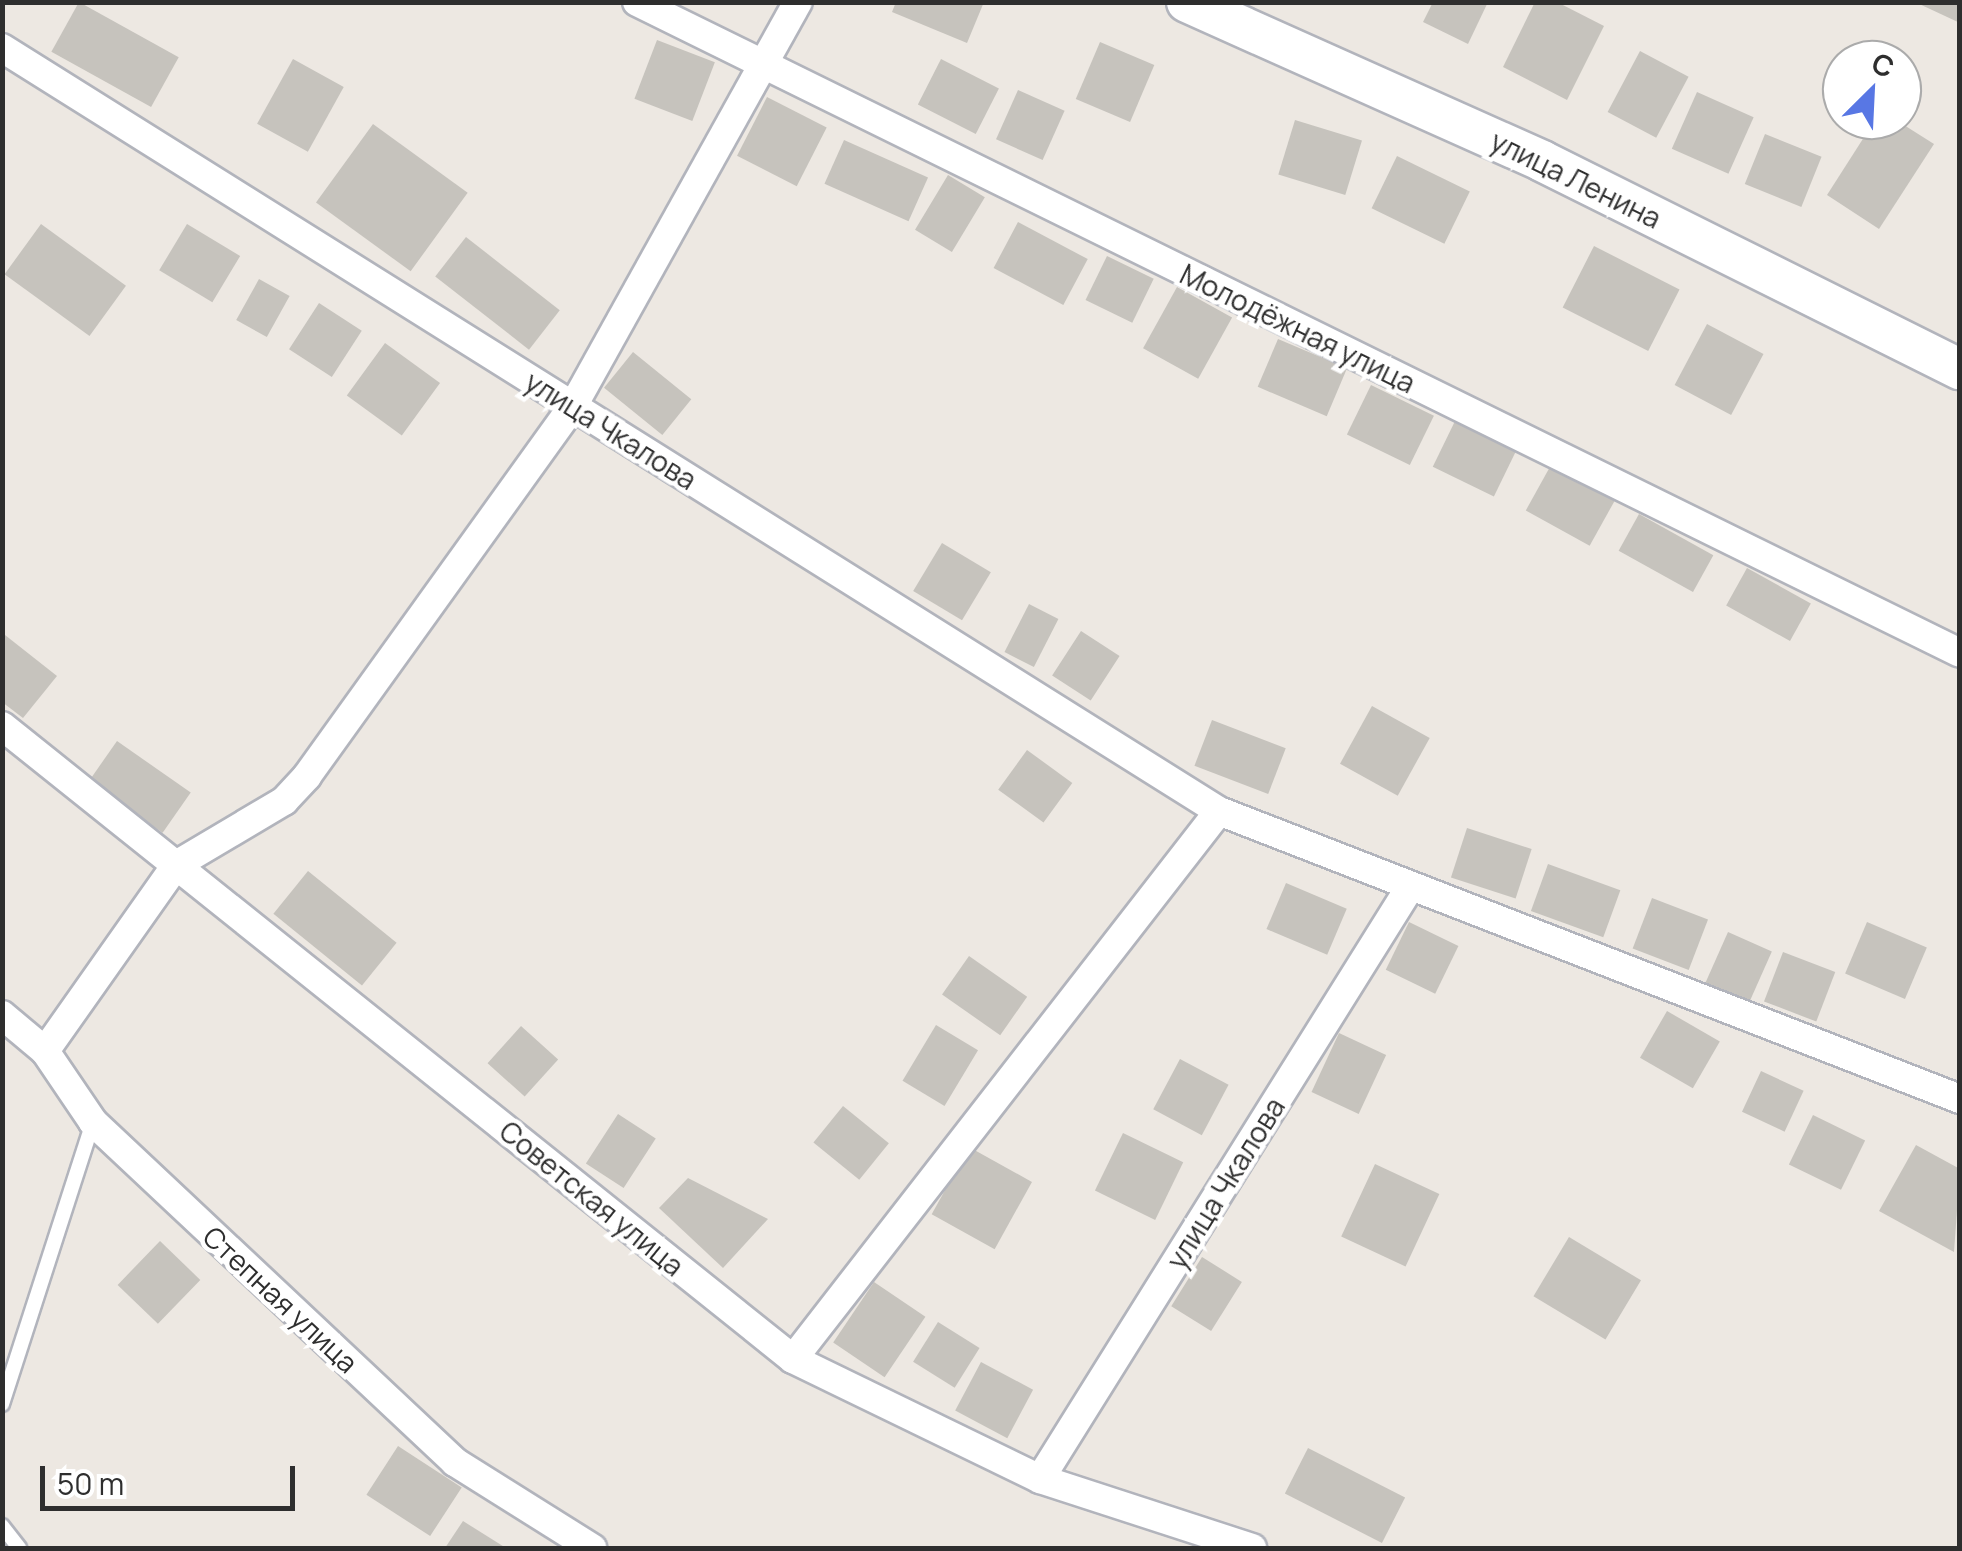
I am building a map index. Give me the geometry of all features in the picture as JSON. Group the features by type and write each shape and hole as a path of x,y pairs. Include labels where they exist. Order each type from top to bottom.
{"main road":[{"name":"улица Ленина","path":"1187,2 1542,161 1960,370"}],"street":[{"name":"Молодёжная улица","path":"637,2 1960,653"},
{"path":"45,1051 176,864 284,801 307,776 573,406 757,62 798,2"},
{"name":"улица Чкалова","path":"2,48 1218,812 1960,1099"},
{"name":"Советская улица","path":"2,726 793,1359 1040,1478 1252,1548"},
{"path":"793,1359 1218,812"},
{"name":"улица Чкалова","path":"1040,1478 1410,887"},
{"name":"Степная улица","path":"2,1015 45,1051 93,1122 456,1462 592,1548"}],"lane":[{"path":"2,1404 93,1122"},
{"path":"2,1526 19,1548"}],"building":[{"path":"79,2 179,57 151,107 51,52"},
{"path":"896,2 984,2 967,43 892,12"},
{"path":"1433,2 1488,2 1468,44 1423,22"},
{"path":"1535,2 1557,2 1604,26 1567,100 1503,67"},
{"path":"1915,2 1960,2 1960,23"},
{"path":"657,40 715,62 692,121 634,99"},
{"path":"1100,42 1154,65 1130,122 1076,99"},
{"path":"1640,51 1689,77 1656,138 1608,112"},
{"path":"293,59 344,87 308,152 257,124"},
{"path":"941,59 999,89 976,134 918,104"},
{"path":"1018,90 1065,111 1043,160 996,139"},
{"path":"1697,92 1754,117 1728,174 1672,149"},
{"path":"767,97 827,127 797,186 737,156"},
{"path":"1295,120 1362,140 1345,195 1278,175"},
{"path":"373,124 468,193 411,271 316,202"},
{"path":"1765,134 1822,157 1801,207 1745,184"},
{"path":"1922,136 1934,144 1879,229 1827,195 1862,140 1922,140"},
{"path":"844,140 928,177 909,221 824,184"},
{"path":"1397,156 1470,192 1444,244 1372,208"},
{"path":"948,175 985,197 952,252 915,230"},
{"path":"1018,222 1088,259 1063,305 994,268"},
{"path":"41,224 126,286 90,336 5,274"},
{"path":"187,224 240,256 212,302 159,270"},
{"path":"466,237 560,310 529,350 435,276"},
{"path":"1594,246 1680,290 1648,351 1563,307"},
{"path":"1107,256 1154,279 1132,323 1086,300"},
{"path":"259,279 290,296 267,337 236,320"},
{"path":"1177,287 1232,318 1198,379 1143,348"},
{"path":"319,303 362,331 332,377 289,349"},
{"path":"1707,324 1764,354 1731,415 1675,385"},
{"path":"1278,339 1347,368 1327,416 1258,387"},
{"path":"385,343 440,383 402,436 347,396"},
{"path":"633,352 691,399 662,435 604,388"},
{"path":"1371,385 1434,416 1410,465 1347,434"},
{"path":"1456,419 1517,449 1494,496 1433,467"},
{"path":"1551,465 1615,500 1590,546 1526,510"},
{"path":"1639,514 1713,555 1693,592 1619,551"},
{"path":"942,543 991,572 962,620 913,591"},
{"path":"1747,568 1811,603 1790,641 1726,606"},
{"path":"1029,604 1058,619 1034,667 1004,652"},
{"path":"1081,631 1120,656 1091,701 1052,675"},
{"path":"5,635 57,676 23,718 2,702"},
{"path":"1372,706 1430,738 1398,796 1340,764"},
{"path":"1212,720 1286,748 1268,794 1194,766"},
{"path":"117,741 191,793 163,833 89,781"},
{"path":"1027,750 1072,783 1044,823 998,790"},
{"path":"1467,828 1532,849 1516,898 1451,877"},
{"path":"1548,864 1620,890 1603,937 1531,911"},
{"path":"308,871 397,943 362,985 273,914"},
{"path":"1286,883 1347,909 1327,955 1266,929"},
{"path":"1652,898 1708,920 1689,970 1633,948"},
{"path":"1409,922 1458,946 1435,994 1386,970"},
{"path":"1867,922 1927,947 1905,999 1845,974"},
{"path":"1728,932 1772,952 1749,1003 1705,983"},
{"path":"1783,952 1835,972 1816,1022 1764,1001"},
{"path":"969,956 1027,997 1000,1035 942,995"},
{"path":"1667,1011 1720,1042 1693,1088 1640,1058"},
{"path":"936,1025 978,1050 945,1106 903,1081"},
{"path":"521,1026 558,1059 525,1097 488,1063"},
{"path":"1339,1033 1386,1055 1359,1114 1312,1092"},
{"path":"1180,1059 1229,1085 1202,1135 1153,1109"},
{"path":"1761,1071 1804,1091 1785,1132 1742,1112"},
{"path":"843,1106 889,1143 859,1180 813,1143"},
{"path":"618,1114 656,1139 624,1188 586,1163"},
{"path":"1813,1115 1865,1140 1841,1190 1789,1164"},
{"path":"1123,1133 1183,1162 1155,1220 1095,1191"},
{"path":"1916,1145 1960,1169 1954,1252 1879,1211"},
{"path":"969,1147 1032,1182 995,1249 932,1214"},
{"path":"1375,1164 1439,1194 1406,1267 1341,1237"},
{"path":"688,1178 768,1219 723,1268 659,1208"},
{"path":"1569,1237 1641,1280 1605,1339 1533,1296"},
{"path":"160,1241 200,1280 158,1324 118,1285"},
{"path":"1202,1257 1242,1282 1211,1331 1171,1306"},
{"path":"874,1282 925,1317 885,1377 833,1343"},
{"path":"938,1322 980,1348 955,1388 913,1362"},
{"path":"981,1362 1033,1390 1007,1438 955,1411"},
{"path":"398,1446 462,1487 430,1536 366,1495"},
{"path":"1308,1448 1405,1497 1382,1543 1285,1493"},
{"path":"463,1521 506,1548 445,1548"}]}
